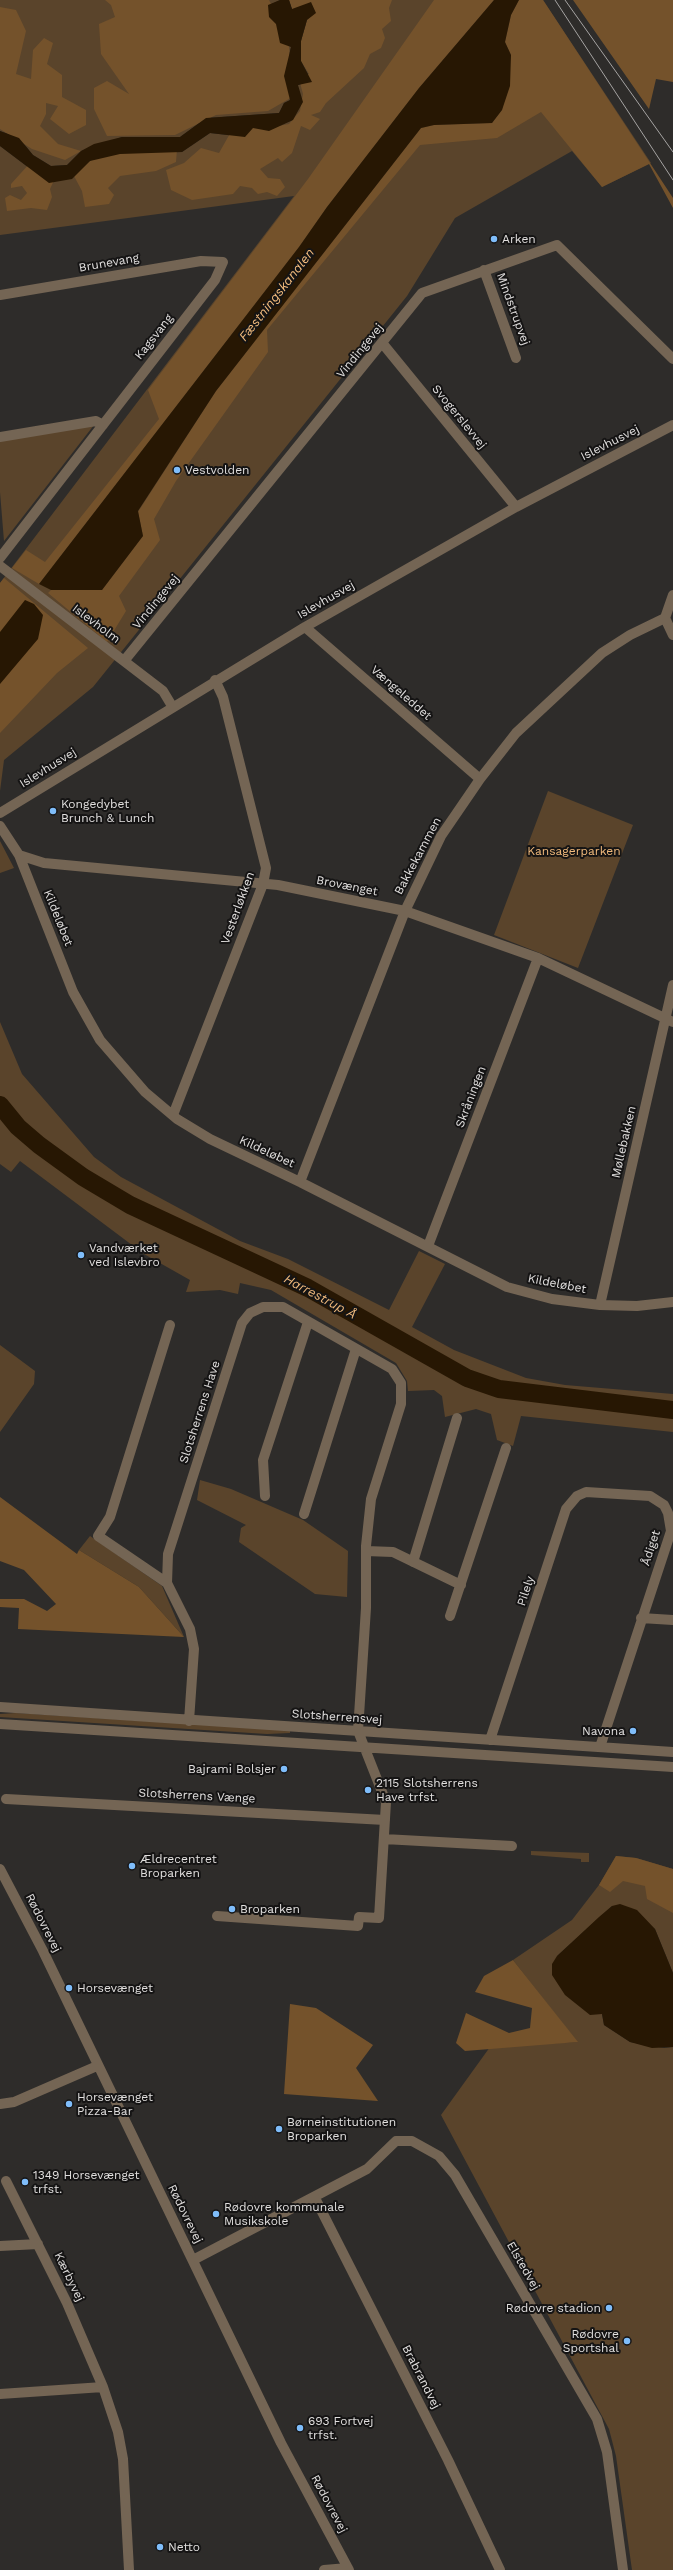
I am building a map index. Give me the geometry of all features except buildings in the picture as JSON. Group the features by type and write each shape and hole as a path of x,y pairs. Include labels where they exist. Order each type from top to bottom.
{"street":[{"name":"Vindingevej","path":"124,661 383,344 422,293 557,245 673,359"},
{"name":"Brunevang","path":"0,295 202,261 222,262"},
{"name":"Kagsvang","path":"0,558 214,280 222,262"},
{"name":"Mindstrupvej","path":"484,270 516,358"},
{"name":"Svogerslevvej","path":"383,344 516,506"},
{"path":"0,437 96,421 103,425"},
{"name":"Islevhusvej","path":"0,813 172,706 306,627 516,506 673,425"},
{"name":"Islevholm","path":"0,566 163,691 172,706"},
{"path":"673,595 665,618 673,635"},
{"name":"Bakkekammen","path":"300,1182 404,911 441,836 480,779 516,733 602,654 630,635 665,618"},
{"name":"Vængeleddet","path":"306,627 480,779"},
{"name":"Vesterløkken","path":"173,1115 263,884 266,868 223,697 215,680"},
{"name":"Kildeløbet","path":"0,826 19,855 73,992 100,1040 145,1092 173,1115 210,1139 300,1182 507,1287 552,1299 600,1306 637,1306 673,1302"},
{"name":"Brovænget","path":"19,855 44,863 278,885 404,911 538,958 669,1020"},
{"name":"Skråningen","path":"428,1246 538,958"},
{"name":"Møllebakken","path":"600,1306 669,1020 673,985"},
{"name":"Slotsherrens Have","path":"189,1721 194,1649 190,1629 167,1583 168,1554 242,1323 250,1313 269,1306 283,1307 392,1369 400,1381 402,1395 371,1499 367,1519 366,1608 358,1731"},
{"path":"265,1496 264,1460 308,1322"},
{"name":"Slotsherrens Have","path":"167,1583 98,1536 110,1517 170,1325"},
{"path":"304,1514 356,1349"},
{"path":"413,1562 457,1418"},
{"path":"450,1616 506,1448"},
{"name":"Pilely","path":"490,1740 566,1509 574,1499 586,1492 622,1494"},
{"name":"Ådiget","path":"600,1747 641,1618 671,1531 671,1522 668,1513 657,1500 650,1496 622,1494"},
{"path":"366,1550 393,1552 461,1585"},
{"path":"641,1618 673,1620"},
{"name":"Slotsherrensvej","path":"0,1707 189,1721 673,1752"},
{"path":"0,1724 365,1749 454,1752 673,1767"},
{"path":"216,1916 358,1926 359,1917 379,1918 386,1802 358,1731"},
{"name":"Slotsherrens Vænge","path":"6,1799 386,1820"},
{"path":"384,1838 512,1846"},
{"name":"Rødovrevej","path":"0,1869 3,1882 43,1951 97,2066 281,2443 349,2569"},
{"path":"0,2104 14,2102 97,2066"},
{"name":"Elstedvej","path":"315,2198 367,2169 391,2144 402,2139 422,2144 439,2156 451,2168 597,2419 607,2452 622,2570"},
{"name":"Kærbyvej","path":"6,2181 67,2303 103,2387 118,2432 123,2458 129,2570"},
{"path":"193,2260 315,2198"},
{"name":"Brabrandvej","path":"315,2198 448,2460 500,2570"},
{"path":"0,2246 38,2244"},
{"path":"0,2394 103,2387"},
{"path":"324,2570 349,2569"}],"green space":[{"path":"0,0 280,0 268,6 291,47 284,76 290,100 284,103 279,113 206,118 180,137 122,137 81,151 67,165 51,166 33,155 19,138 0,131"},
{"name":"Vestvolden","path":"289,0 543,0 651,163 602,187 572,151 455,218 407,296 93,687 4,760 0,791 0,583 294,196 0,235 0,146 49,183 90,161 120,154 182,152 210,133 245,137 293,120 298,85 312,82 301,61 307,20"},
{"path":"94,425 4,541 0,492 0,440"},
{"name":"Kansagerparken","path":"548,791 633,825 578,968 494,935"},
{"path":"0,841 14,868 0,873"},
{"path":"0,1022 22,1074 94,1157 121,1177 240,1241 288,1259 389,1310 419,1251 445,1264 412,1327 454,1350 526,1378 565,1385 673,1394 673,1432 521,1416 513,1446 497,1440 491,1414 476,1409 445,1417 442,1396 434,1390 408,1391 407,1381 396,1363 271,1290 240,1283 238,1294 220,1290 186,1292 190,1280 144,1254 20,1161 11,1172 0,1164"},
{"path":"0,1345 35,1371 34,1384 0,1432"},
{"path":"200,1480 231,1489 303,1520 348,1551 347,1597 315,1594 239,1542 241,1528 246,1525 197,1500"},
{"path":"90,1536 162,1586 184,1637 139,1587 79,1550"},
{"path":"16,1713 290,1730 290,1733 267,1734 0,1717 0,1714"},
{"path":"531,1851 589,1853 589,1862 581,1862 581,1859 531,1855"},
{"name":"Rødovre stadion","path":"616,1856 636,1858 673,1869 673,1973 655,1929 612,1906 557,1956 596,2013 602,2014 604,2025 630,2042 664,2048 673,2047 673,2570 632,2570 616,2456 609,2429 441,2115 490,2047 577,2042 513,1960 572,1920 599,1885"}],"shaded area":[{"path":"105,0 269,0 288,38 294,96 268,111 216,115 175,135 107,136 94,109 94,88 107,81 129,94 101,54 99,24 115,17 111,5"},
{"path":"289,0 392,0 389,8 391,21 382,29 385,38 381,48 370,54 364,68 326,103 320,112 311,115 320,119 310,130 301,126 292,153 282,162 278,158 260,169 268,178 280,179 285,187 277,196 267,192 258,194 252,188 240,186 233,194 192,200 171,190 166,170 184,163 201,148 219,153 232,130 254,119 267,128 289,124 300,111 303,94 299,79 309,74 301,61 301,41 307,20 292,9"},
{"path":"434,0 494,0 419,88 327,207 299,247 39,584 12,568 26,550 45,562 159,419 148,390 308,179"},
{"path":"519,0 543,0 673,198 673,208 649,164 602,187 541,112 497,138 420,145 267,330 268,352 176,481 154,519 160,540 119,596 126,611 107,642 48,593 51,590 102,590 143,536 138,512 216,391 421,128 434,125 492,123 502,110 511,55 505,42 511,15"},
{"path":"573,0 673,0 673,82 656,79 649,109"},
{"path":"0,7 16,10 26,31 16,74 31,79 33,50 44,38 53,43 47,64 62,75 62,97 86,110 86,125 69,134 50,119 58,106 46,103 46,114 40,126 58,144 81,151 65,160 32,149 0,129"},
{"path":"116,145 177,149 176,162 156,171 120,176 108,188 114,195 109,204 85,207 82,191 74,176 90,161"},
{"path":"30,163 57,174 50,189 52,197 47,210 31,208 7,211 5,198 10,195 21,200 27,193 22,186 11,188 11,184"},
{"path":"4,578 88,648 57,673 0,733 0,583"},
{"path":"0,1497 77,1554 79,1550 139,1587 184,1637 18,1629 19,1608 0,1607 0,1599 24,1599 47,1611 56,1604 24,1570 0,1561"},
{"path":"616,1856 636,1858 673,1869 673,1913 647,1899 645,1886 623,1881 610,1892 599,1885"},
{"path":"513,1960 578,2042 465,2051 456,2043 466,2013 509,2033 530,2028 532,2008 475,1992 484,1976"},
{"path":"290,2004 316,2008 373,2045 356,2068 378,2101 284,2094"}],"water":[{"path":"280,0 289,0 292,9 311,2 316,13 307,20 301,41 301,61 312,82 298,85 303,102 293,120 269,131 253,128 245,137 210,133 182,152 120,154 90,161 72,179 49,183 0,146 0,131 19,138 33,155 51,166 67,165 81,151 94,144 122,137 180,137 206,118 279,113 284,103 290,100 284,76 291,47 280,43 276,24 269,17 268,5"},
{"name":"Fæstningskanalen","path":"494,0 519,0 511,15 505,42 511,55 510,86 502,110 492,123 434,125 421,128 216,391 138,511 143,536 102,590 51,590 39,584 299,247 327,207 419,88"},
{"path":"25,600 34,604 43,615 38,639 0,684 0,632"},
{"path":"620,1904 637,1910 655,1929 673,1973 673,2047 652,2048 630,2042 604,2025 602,2014 590,2015 565,1995 552,1975 552,1964 557,1956 612,1906"}],"waterway":[{"name":"Harrestrup Å","path":"0,1105 18,1127 39,1145 83,1177 130,1205 308,1288 467,1378 499,1389 673,1410"}],"tram line":[{"path":"555,0 673,180"},
{"path":"565,0 673,152"}],"place":[{"name":"Arken","path":"494,239"},
{"name":"Vestvolden","path":"177,470"},
{"name":"Kongedybet Brunch & Lunch","path":"53,811"},
{"name":"Vandværket ved Islevbro","path":"81,1255"},
{"name":"Navona","path":"633,1731"},
{"name":"Bajrami Bolsjer","path":"284,1769"},
{"name":"2115 Slotsherrens Have trfst.","path":"368,1790"},
{"name":"Ældrecentret Broparken","path":"132,1866"},
{"name":"Broparken","path":"232,1909"},
{"name":"Horsevænget","path":"69,1988"},
{"name":"Horsevænget Pizza-Bar","path":"69,2104"},
{"name":"Børneinstitutionen Broparken","path":"279,2129"},
{"name":"1349 Horsevænget trfst.","path":"25,2182"},
{"name":"Rødovre kommunale Musikskole","path":"216,2214"},
{"name":"Rødovre stadion","path":"609,2308"},
{"name":"Rødovre Sportshal","path":"627,2341"},
{"name":"693 Fortvej trfst.","path":"300,2428"},
{"name":"Netto","path":"160,2547"}]}
